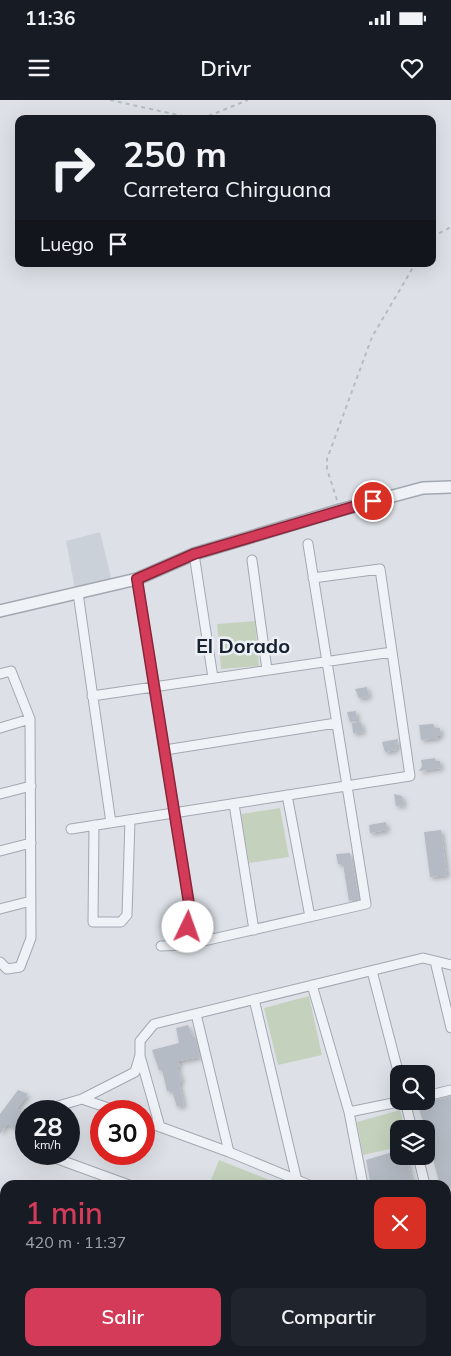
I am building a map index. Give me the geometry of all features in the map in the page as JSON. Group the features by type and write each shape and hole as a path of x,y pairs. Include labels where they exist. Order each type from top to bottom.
{"street":[{"path":"0,612 137,579 194,554 340,510 423,488 451,487"},
{"path":"161,946 186,945 366,904 308,544"},
{"path":"194,554 214,678"},
{"path":"252,560 267,670"},
{"path":"71,829 410,776 380,569 313,578"},
{"path":"137,579 190,910 186,945"},
{"path":"78,593 111,823"},
{"path":"92,696 392,652"},
{"path":"0,674 11,671 30,719 31,786 31,938 20,967 7,969 0,962"},
{"path":"0,728 30,719"},
{"path":"165,750 336,723"},
{"path":"0,794 31,786"},
{"path":"287,795 310,917"},
{"path":"234,804 254,930"},
{"path":"94,825 93,922 121,922 127,916 130,820"},
{"path":"0,851 31,843"},
{"path":"0,909 31,901"},
{"path":"160,1127 140,1056 140,1041 154,1024 423,958 451,965"},
{"path":"435,961 451,1028"},
{"path":"372,971 396,1065"},
{"path":"312,985 349,1112 362,1180"},
{"path":"254,1000 297,1180"},
{"path":"196,1014 229,1152"},
{"path":"76,1100 134,1072 140,1056"},
{"path":"435,1094 451,1090"},
{"path":"82,1098 90,1101"},
{"path":"349,1112 390,1104"},
{"path":"155,1125 229,1152 297,1180"},
{"path":"74,1165 115,1180"},
{"path":"420,1165 424,1180"}],"path":[{"path":"110,100 178,115"},
{"path":"211,115 248,100"},
{"path":"436,235 451,227"},
{"path":"340,510 327,468 327,459 372,337 412,267"}],"shaded area":[{"path":"100,532 112,581 75,589 66,541"}],"green space":[{"path":"255,621 259,666 221,669 217,624"},
{"path":"280,808 289,857 249,863 241,814"},
{"path":"309,996 322,1055 278,1065 264,1008"},
{"path":"400,1110 403,1120 390,1120 390,1149 363,1155 357,1122"},
{"path":"219,1160 269,1180 211,1180"}],"building":[{"path":"367,687 369,697 359,698 355,689"},
{"path":"356,711 357,721 350,722 347,712"},
{"path":"361,722 363,732 353,733 352,723"},
{"path":"433,724 435,728 440,728 441,735 438,738 421,740 419,725"},
{"path":"398,739 396,750 385,752 382,742"},
{"path":"435,758 436,761 440,761 441,768 419,771 422,766 421,760"},
{"path":"394,794 402,796 404,805 396,806"},
{"path":"386,822 387,830 370,833 369,825"},
{"path":"441,830 447,875 430,877 424,832"},
{"path":"350,853 359,898 349,901 343,864 338,864 336,854"},
{"path":"188,1025 193,1037 195,1036 200,1057 178,1061 180,1066 177,1067 182,1081 179,1083 184,1105 177,1107 172,1091 167,1091 162,1070 159,1070 152,1050 179,1043 176,1028"},
{"path":"18,1090 28,1094 24,1100 15,1100 15,1128 7,1124 0,1134 0,1114"},
{"path":"451,1096 451,1180 439,1180 435,1165 435,1120 422,1120 420,1110 435,1110 435,1100"},
{"path":"390,1153 390,1165 408,1165 412,1180 370,1180 366,1160"}],"district":[{"name":"El Dorado","path":"243,646"}],"route":[{"path":"188,927 190,910 137,579 194,554 373,501"}]}
